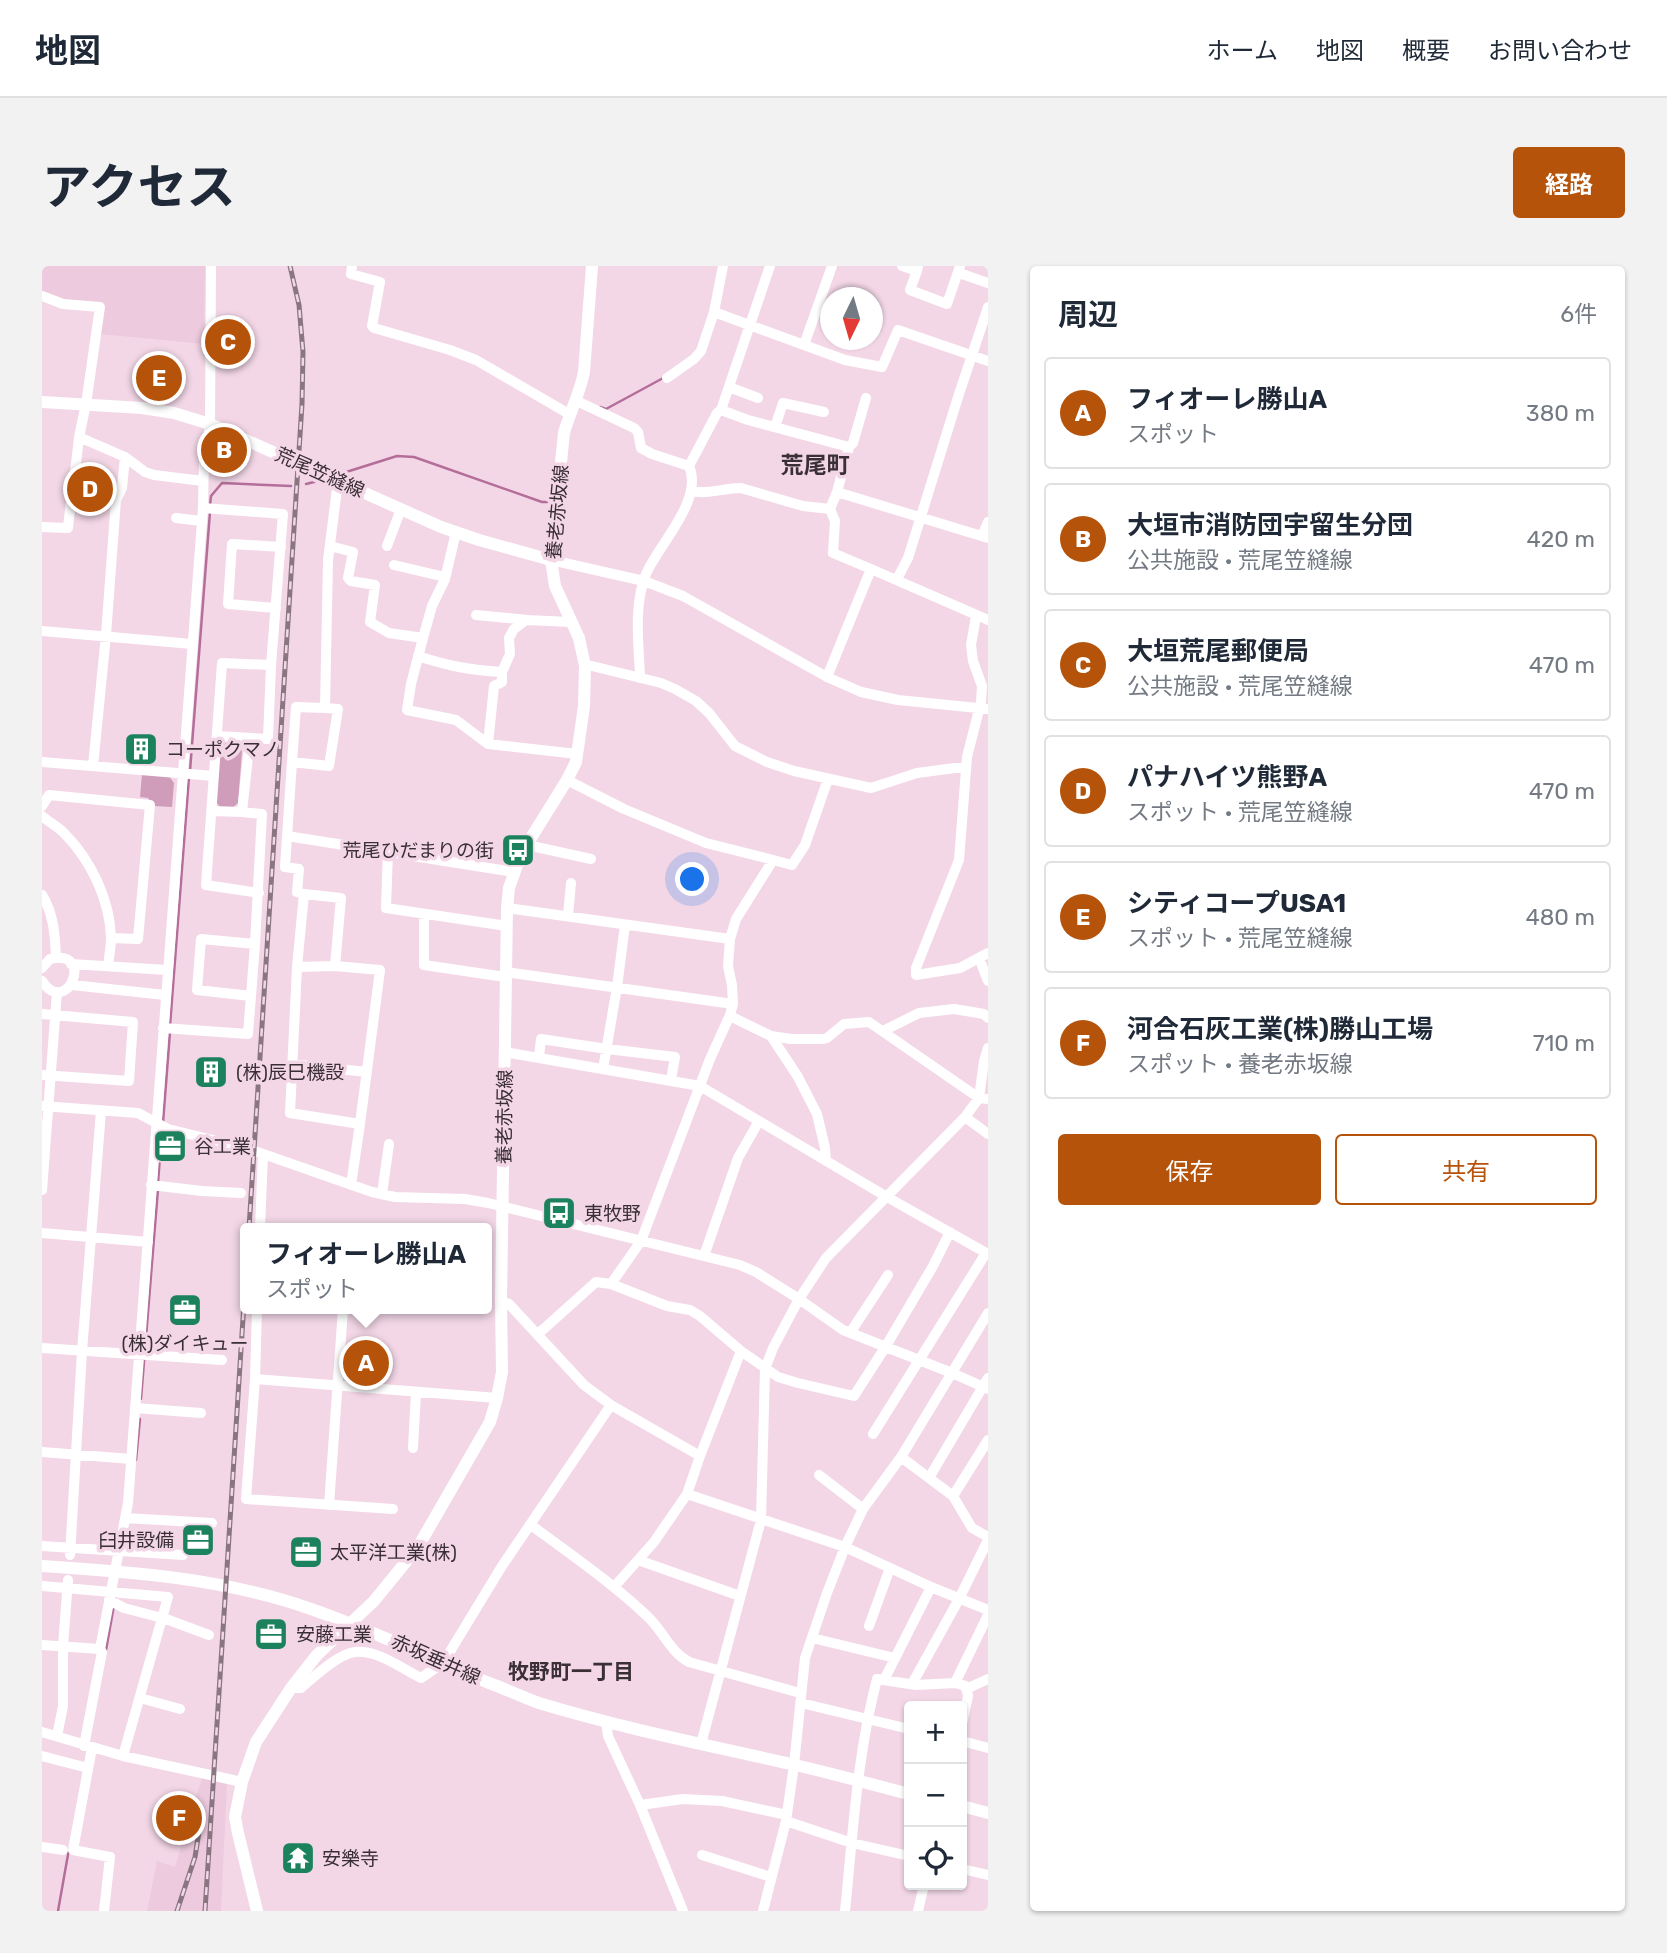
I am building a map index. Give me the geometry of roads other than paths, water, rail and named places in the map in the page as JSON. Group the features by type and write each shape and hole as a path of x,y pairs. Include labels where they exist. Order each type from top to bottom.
{"main road":[{"name":"養老赤坂線","path":"257,1911 235,1816 242,1782 256,1742 269,1719 317,1655 374,1601 418,1547 490,1422 497,1398 502,1372 507,908 514,872 527,845 567,780 578,754 584,706 585,666 579,638 555,586 551,559 564,433 581,388 584,372 592,266"},
{"name":"荒尾笠縫線","path":"42,402 142,408 174,413 210,424 456,532 551,559"},
{"name":"赤坂垂井線","path":"42,1566 186,1579 263,1594 379,1634 536,1702 904,1793"},
{"path":"967,1808 988,1813"}],"street":[{"path":"104,1911 110,1857 73,1850 102,1652 100,1649 128,1518 135,1408 144,1355 148,1242 156,1185 168,1028 165,995 187,773 192,644 202,521 208,509 204,458 210,424 211,266"},
{"path":"352,266 351,274 380,282 372,326 374,328 476,360 572,408 581,403 634,428 638,432 641,448 689,466 693,474 691,491 677,524 656,555 644,581 639,607 640,678"},
{"path":"667,377 694,359 701,351 714,312 723,266"},
{"path":"689,466 721,410 770,266"},
{"path":"804,345 832,266"},
{"path":"902,266 918,269 910,290 947,303 957,268 988,283"},
{"path":"42,296 63,304 100,307 79,437 68,528 42,527"},
{"path":"897,579 908,558 988,307"},
{"path":"714,312 845,360 882,367 898,330 988,360"},
{"path":"729,387 758,398"},
{"path":"866,398 830,509 835,521 833,553 988,620"},
{"path":"775,427 783,403 824,412"},
{"path":"721,410 748,420 849,447"},
{"path":"79,437 125,457 145,472 204,481"},
{"path":"93,766 116,500 122,488 125,457"},
{"path":"325,708 328,560 338,481"},
{"path":"691,491 699,493 741,488 803,506 830,509"},
{"path":"837,492 985,537 988,522"},
{"path":"208,509 283,514 268,739 217,736"},
{"path":"387,546 401,509"},
{"path":"176,518 202,521"},
{"path":"456,532 446,578 432,606 418,656 407,710 456,720 488,744 578,754"},
{"path":"276,608 228,604 232,544 281,547"},
{"path":"330,546 353,552 348,578 351,581 375,585 370,622 389,633 423,638"},
{"path":"551,559 644,581 683,596 827,677 861,692 898,700 984,708"},
{"path":"394,565 446,578"},
{"path":"827,677 871,569"},
{"path":"476,615 571,622"},
{"path":"976,616 971,645 973,661 982,686 984,708 966,768 959,860 916,968 916,975 960,968 984,955 988,981"},
{"path":"488,744 494,686 502,682 502,672 510,654 509,638 514,629 528,620"},
{"path":"42,631 192,644"},
{"path":"418,656 469,670 502,672"},
{"path":"258,892 206,886 222,663 271,665"},
{"path":"585,666 675,689 696,701 709,713 735,746 781,767 871,788 917,773 966,768"},
{"path":"292,762 329,766 338,709 296,707 288,802 285,867 299,869 298,892 341,898 335,966"},
{"path":"242,813 250,738"},
{"path":"42,762 214,776"},
{"path":"567,780 624,809 706,844 792,865 804,845 828,779"},
{"path":"42,806 49,795 150,805 138,939 111,939"},
{"path":"168,1028 248,1034 262,814 212,811"},
{"path":"42,816 63,833 81,853 94,875 103,897 111,939 108,966"},
{"path":"287,836 514,872"},
{"path":"527,845 591,859"},
{"path":"388,851 386,908 507,926"},
{"path":"611,1284 640,1241 730,1014 733,1004 728,966 730,939 736,919 773,860"},
{"path":"568,916 571,883"},
{"path":"303,894 290,1113 360,1124"},
{"path":"42,895 55,928 56,957"},
{"path":"507,908 730,939"},
{"path":"424,914 424,965 617,987 733,1004"},
{"path":"603,1069 625,925"},
{"path":"251,996 197,990 201,939 255,944"},
{"path":"43,964 56,957 71,964 167,970"},
{"path":"71,964 75,974 72,985"},
{"path":"297,967 335,966 380,970 351,1185"},
{"path":"42,982 57,992 72,985 165,995"},
{"path":"42,1190 46,1075 57,992"},
{"path":"883,1031 919,1013 954,1009 984,1014 988,1018"},
{"path":"42,1014 133,1022 129,1081 46,1075"},
{"path":"734,1018 771,1036 791,1040 823,1039 844,1024 869,1022 984,1099"},
{"path":"771,1036 798,1077 817,1114 826,1161"},
{"path":"538,1057 541,1039 675,1057 671,1080"},
{"path":"701,1744 761,1520 765,1369 773,1348 825,1258 984,1099 984,1061 988,1048"},
{"path":"504,1052 700,1086 987,1253 873,1434"},
{"path":"292,1064 367,1072"},
{"path":"45,1107 138,1113 160,1125 246,1149 382,1194 396,1197 465,1199 503,1206 740,1265 756,1272 850,1333 986,1385 929,1478"},
{"path":"70,1552 82,1351 101,1111"},
{"path":"965,1118 988,1134"},
{"path":"704,1256 738,1158 759,1121"},
{"path":"382,1194 389,1144"},
{"path":"260,1223 263,1155"},
{"path":"156,1185 241,1193"},
{"path":"538,1334 596,1282 611,1284 667,1306 690,1310 700,1315 741,1351 778,1377 853,1396 886,1346 950,1232"},
{"path":"42,1233 148,1242"},
{"path":"850,1333 888,1275"},
{"path":"501,1301 509,1304 584,1385 611,1405 701,1456"},
{"path":"764,1911 786,1818 805,1658 845,1547 863,1509 901,1457 988,1313"},
{"path":"257,1314 246,1499 393,1509"},
{"path":"329,1505 343,1314"},
{"path":"42,1348 222,1360"},
{"path":"614,1587 654,1542 687,1494 741,1351"},
{"path":"255,1379 497,1398"},
{"path":"413,1448 416,1392"},
{"path":"291,1688 301,1688 328,1665 354,1652 378,1655 421,1678 443,1663 502,1566 611,1405"},
{"path":"135,1408 201,1413"},
{"path":"953,1496 988,1440"},
{"path":"42,1452 131,1459"},
{"path":"901,1457 953,1496 972,1528 988,1539 912,1685"},
{"path":"819,1475 863,1509"},
{"path":"687,1494 845,1547 988,1612 956,1683"},
{"path":"128,1518 212,1523"},
{"path":"531,1525 614,1587 649,1617 678,1656 867,1719 904,1728"},
{"path":"42,1546 70,1552 122,1551 183,1555"},
{"path":"638,1560 740,1596"},
{"path":"869,1626 890,1568"},
{"path":"57,1737 63,1706 63,1646 68,1584"},
{"path":"42,1586 68,1584 113,1596 209,1635"},
{"path":"884,1680 931,1587"},
{"path":"113,1596 168,1597 123,1756"},
{"path":"812,1638 895,1658"},
{"path":"42,1645 100,1649"},
{"path":"966,1689 988,1678"},
{"path":"845,1911 858,1781 867,1719 877,1679 912,1685 956,1683 966,1686 967,1701"},
{"path":"139,1698 180,1709"},
{"path":"606,1721 608,1737 640,1805 682,1911"},
{"path":"42,1732 123,1756 242,1782"},
{"path":"967,1742 988,1748"},
{"path":"42,1756 85,1767"},
{"path":"640,1805 683,1799 722,1801 786,1818 852,1843 904,1855"},
{"path":"42,1847 63,1850"},
{"path":"702,1855 771,1877"},
{"path":"967,1870 988,1875"},
{"path":"918,1911 923,1890"}],"waterway":[{"path":"600,407 606,409 665,377"},
{"path":"343,473 397,456 414,457 542,502 550,502"},
{"path":"306,484 318,481"},
{"path":"210,506 211,496 222,483 291,486"},
{"path":"190,771 210,512"},
{"path":"170,1026 189,777"},
{"path":"163,1123 170,1032"},
{"path":"158,1183 162,1130"},
{"path":"141,1399 158,1189"},
{"path":"136,1460 140,1419"},
{"path":"106,1650 116,1594"},
{"path":"58,1911 69,1849"}],"railway":[{"path":"249,1223 302,404 303,352 299,305 290,266"},
{"path":"205,1911 243,1314"},
{"path":"177,1911 195,1857 202,1813"}],"place":[{"name":"大垣荒尾郵便局","path":"228,342"},
{"name":"シティコープUSA1","path":"159,378"},
{"name":"大垣市消防団宇留生分団","path":"224,450"},
{"name":"パナハイツ熊野A","path":"90,489"},
{"name":"コーポクマノ","path":"141,749"},
{"name":"荒尾ひだまりの街","path":"518,850"},
{"name":"(株)辰巳機設","path":"211,1072"},
{"name":"谷工業","path":"170,1146"},
{"name":"東牧野","path":"559,1213"},
{"name":"(株)ダイキュー","path":"185,1310"},
{"name":"フィオーレ勝山A","path":"366,1363"},
{"name":"臼井設備","path":"198,1540"},
{"name":"太平洋工業(株)","path":"306,1552"},
{"name":"安藤工業","path":"271,1634"},
{"name":"河合石灰工業(株)勝山工場","path":"179,1818"},
{"name":"安樂寺","path":"298,1858"}],"district":[{"name":"荒尾町","path":"815,465"},
{"name":"牧野町一丁目","path":"571,1672"}]}
